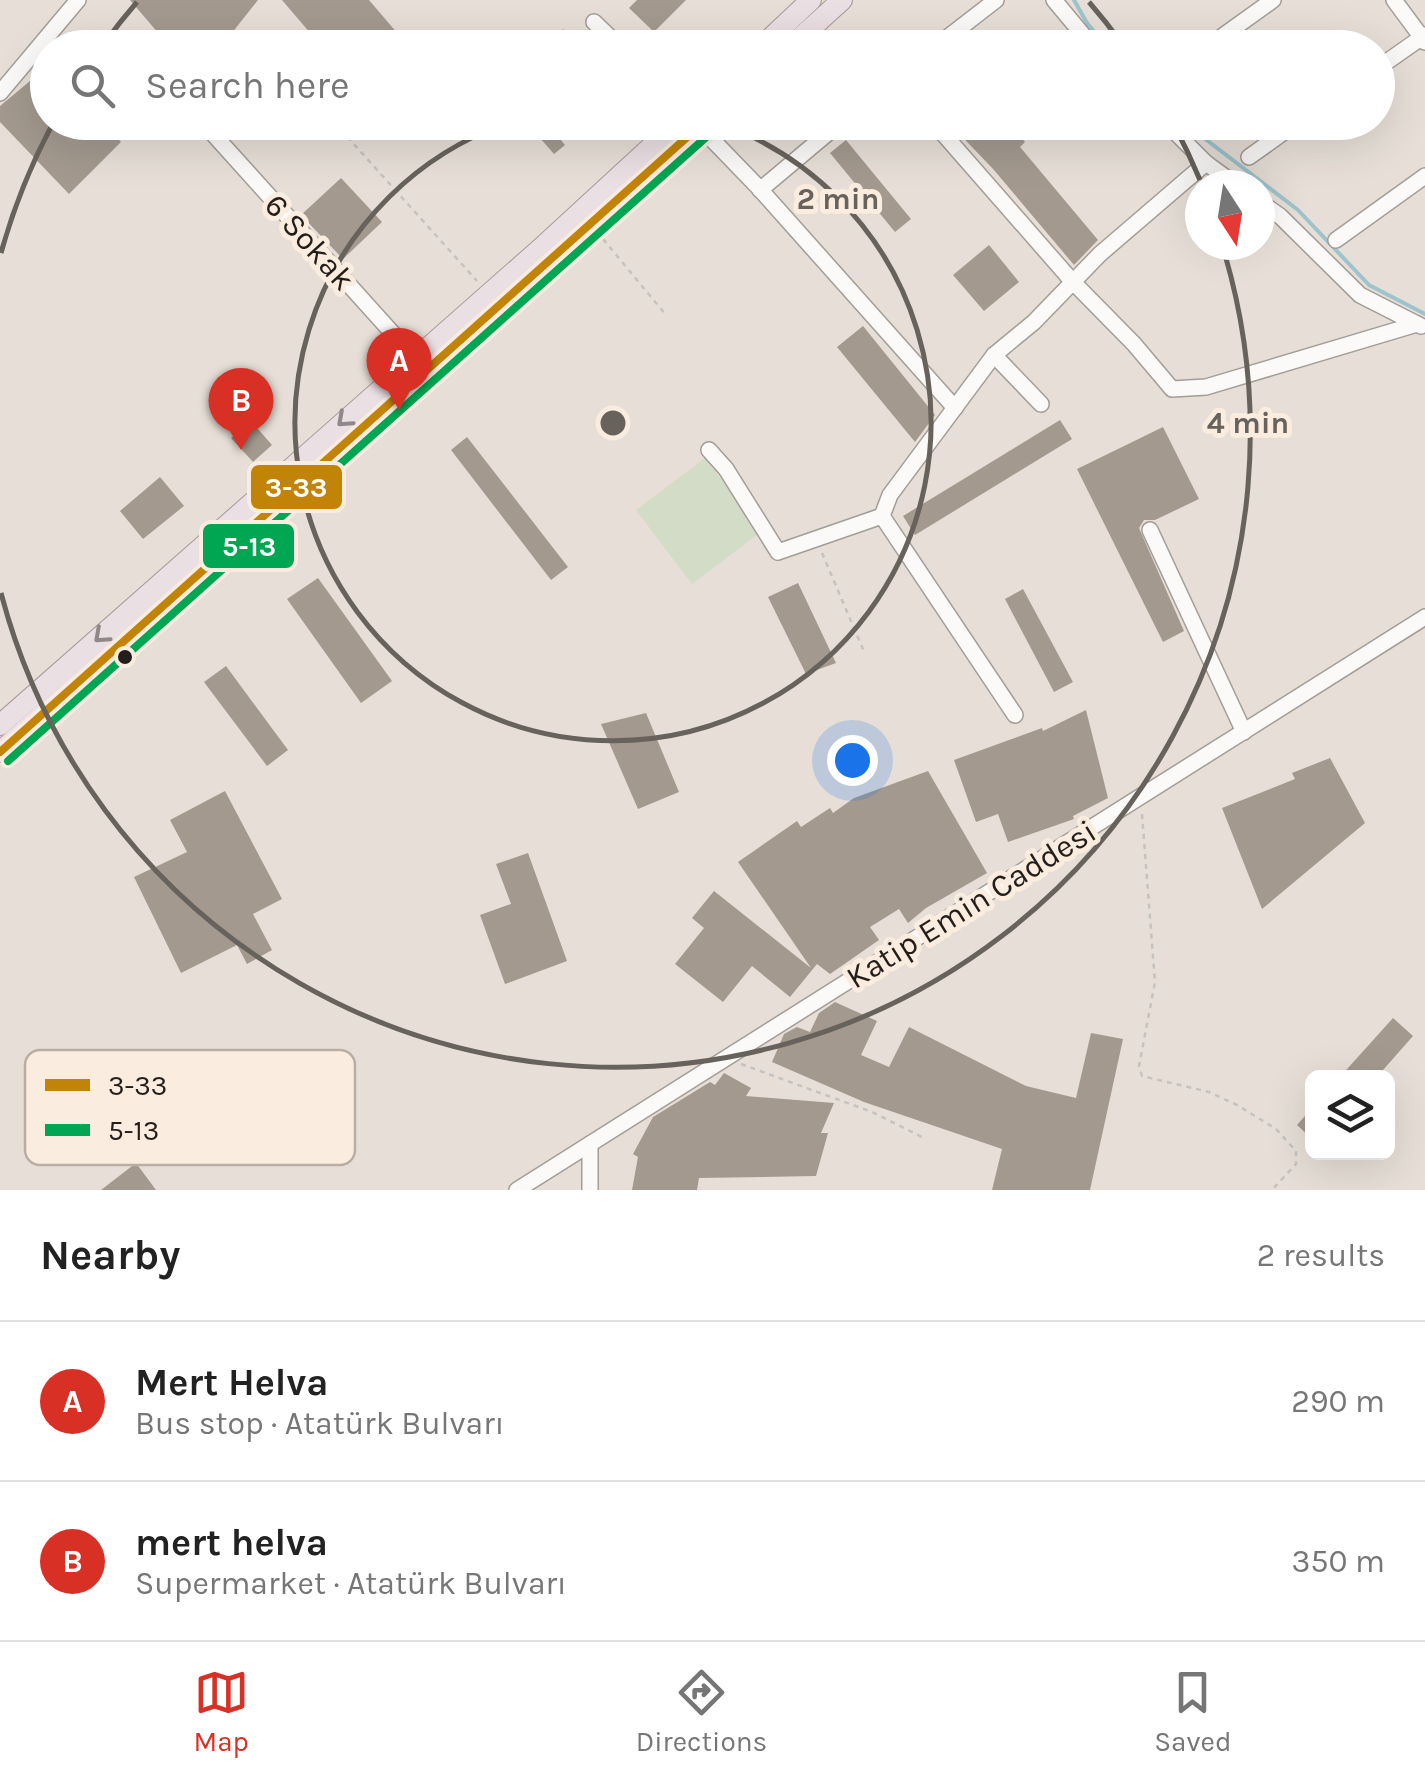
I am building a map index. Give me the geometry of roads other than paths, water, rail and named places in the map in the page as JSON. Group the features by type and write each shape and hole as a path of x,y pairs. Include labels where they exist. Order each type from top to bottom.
{"main road":[{"path":"779,30 811,0"},
{"path":"809,30 842,0"},
{"path":"0,725 658,140"},
{"path":"0,752 686,140"}],"street":[{"path":"53,30 78,0"},
{"path":"957,30 996,0"},
{"path":"1054,0 1079,30"},
{"path":"1231,30 1273,0"},
{"path":"1394,0 1424,38 1395,57"},
{"path":"594,22 602,30"},
{"path":"0,93 30,57"},
{"name":"6 Sokak","path":"219,140 414,357"},
{"path":"716,140 954,408"},
{"path":"760,190 820,140"},
{"path":"949,140 1172,389 1206,386 1421,326"},
{"path":"1183,140 1215,170"},
{"path":"1249,157 1273,140"},
{"path":"709,450 726,469 778,552 882,516 890,495 994,355 1206,164"},
{"path":"1336,240 1425,176"},
{"path":"1275,212 1360,295 1421,326"},
{"path":"994,355 1040,404"},
{"path":"882,516 1016,715"},
{"path":"1150,530 1244,732"},
{"name":"Katip Emin Caddesi","path":"517,1190 1425,617"},
{"path":"590,1144 590,1190"}],"waterway":[{"path":"1074,0 1093,30"},
{"path":"1207,140 1298,210 1369,285 1425,314"}],"place":[{"name":"Mert Helva","path":"399,410"},
{"name":"mert helva","path":"241,450"}]}
